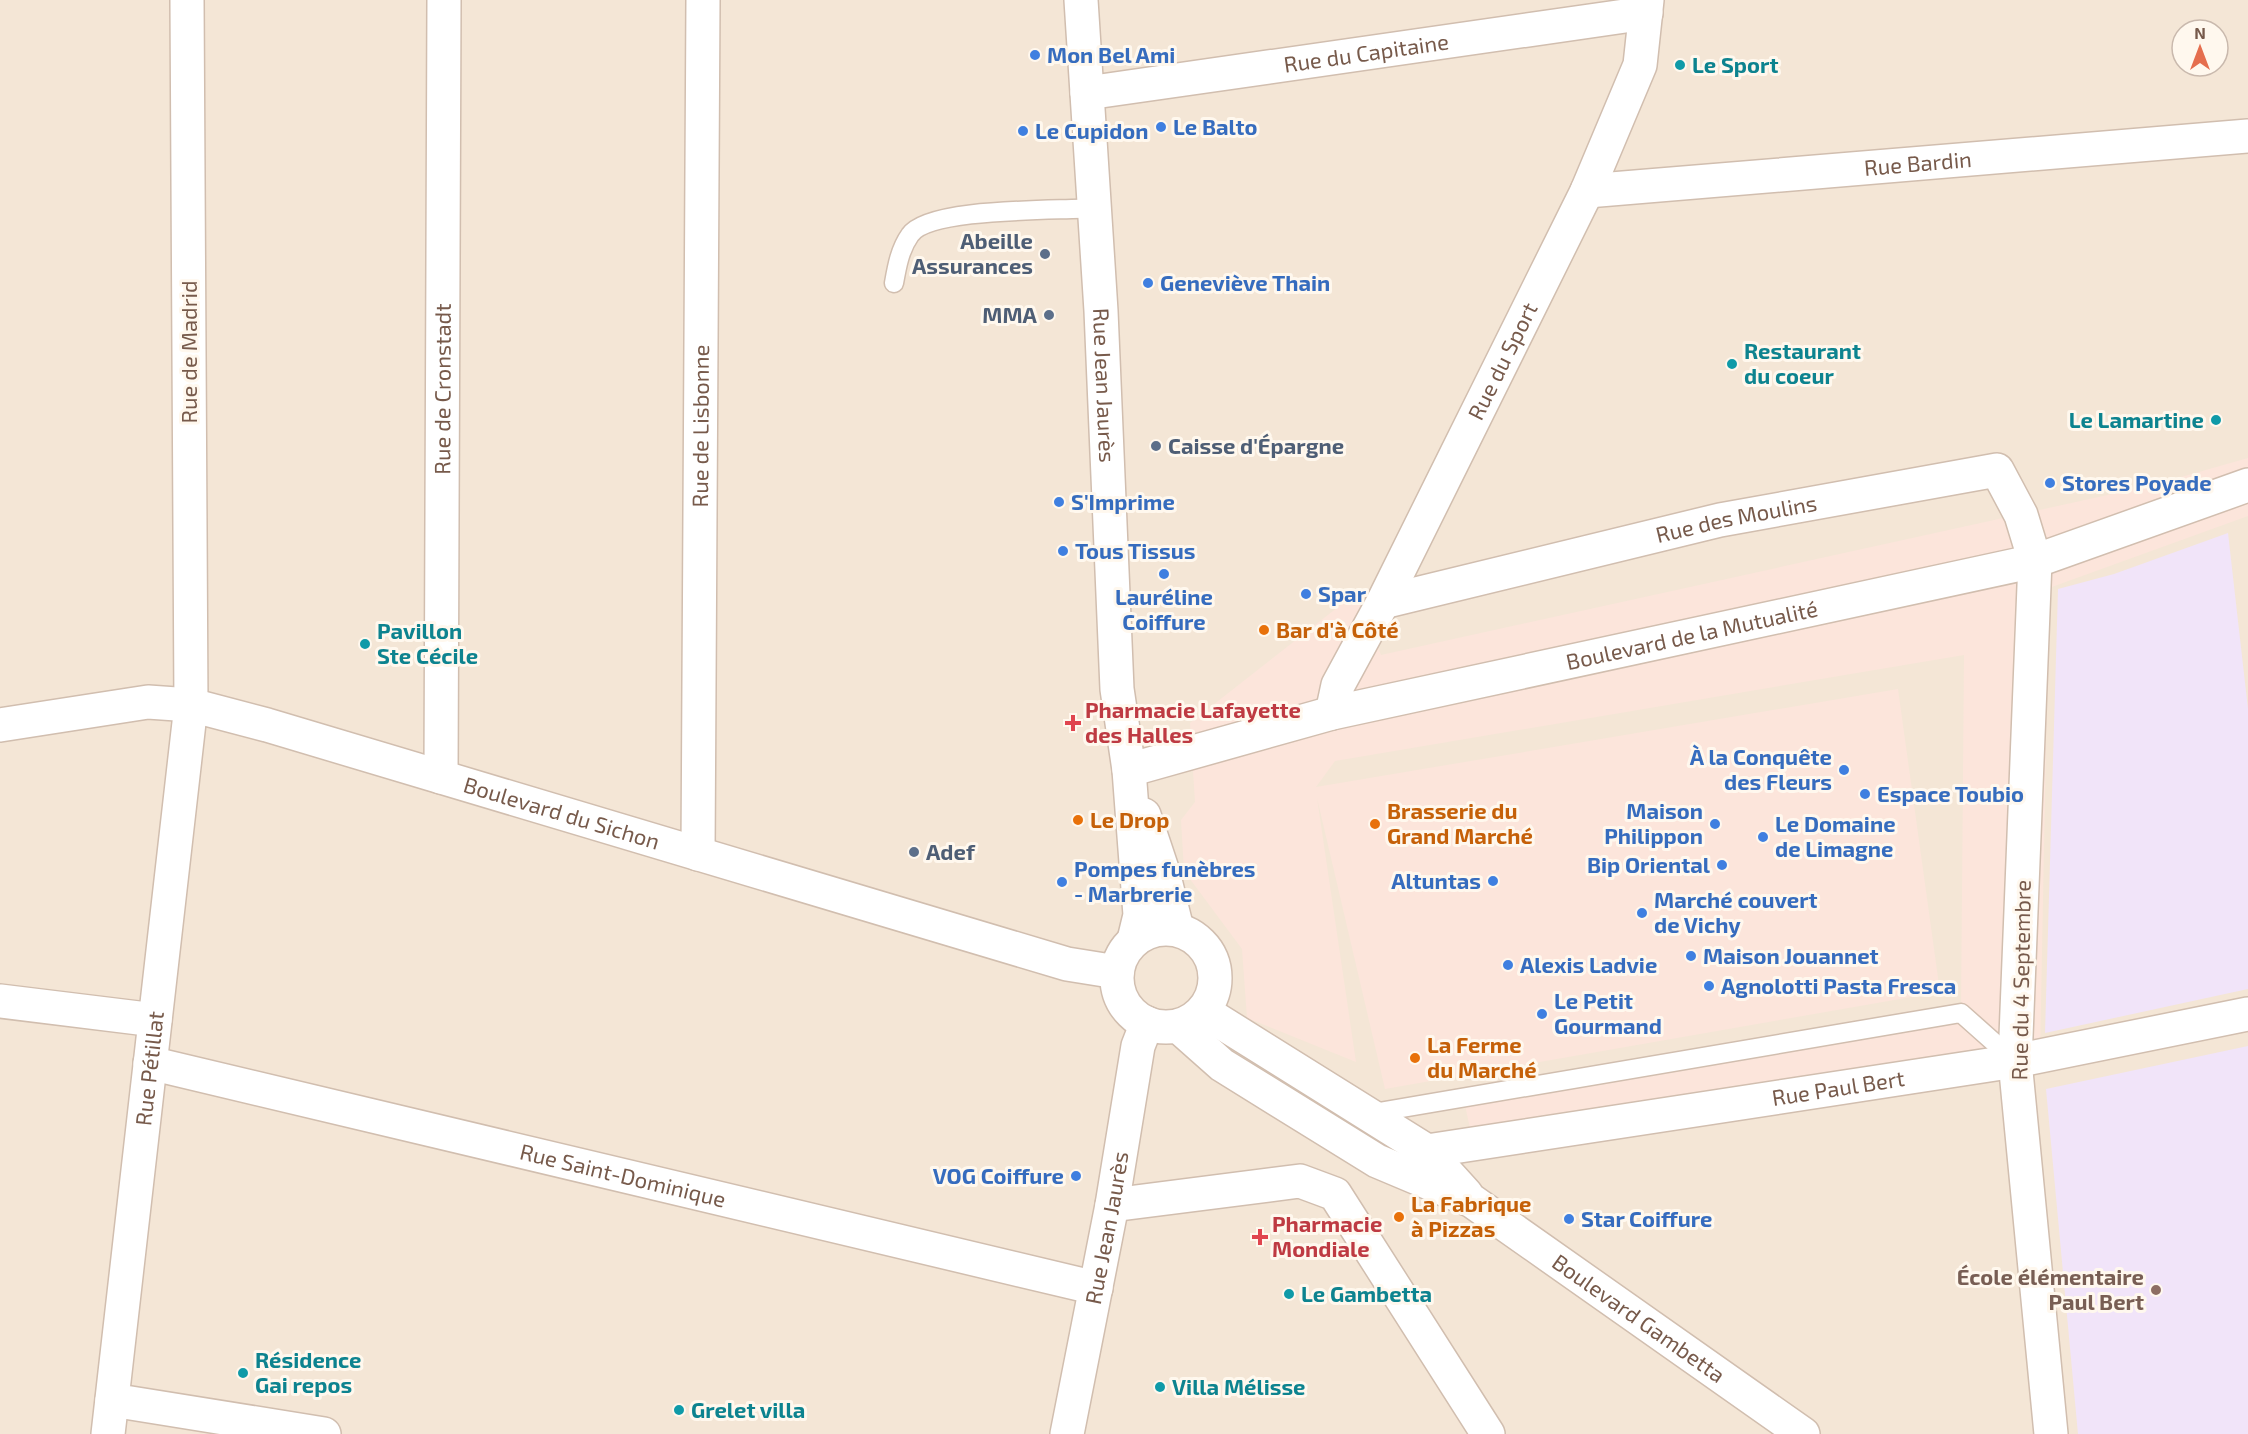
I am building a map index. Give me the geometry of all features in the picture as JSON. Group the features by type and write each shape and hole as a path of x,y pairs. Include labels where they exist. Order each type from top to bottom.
{"street":[{"name":"Rue de Madrid","path":"187,0 191,705"},
{"name":"Rue de Cronstadt","path":"441,777 444,0"},
{"name":"Rue de Lisbonne","path":"698,854 703,0"},
{"name":"Rue Jean Jaurès","path":"1081,0 1094,208 1117,689 1130,770 1140,915 1134,940"},
{"name":"Rue du Capitaine","path":"1087,93 1646,7"},
{"name":"Rue du Sport","path":"1332,713 1338,685 1383,602 1587,192 1640,65 1646,7"},
{"name":"Rue Bardin","path":"1587,192 2248,136"},
{"name":"Rue des Moulins","path":"1383,602 1720,520 1997,470 2021,515 2035,561"},
{"name":"Boulevard de la Mutualité","path":"1130,770 1332,713 2035,561 2248,485"},
{"name":"Rue du 4 Septembre","path":"2035,561 2015,1062 2051,1434"},
{"name":"Boulevard du Sichon","path":"0,725 147,702 191,705 441,777 1067,964 1117,972"},
{"name":"Rue Pétillat","path":"108,1434 191,705"},
{"name":"Rue Jean Jaurès","path":"1130,770 1163,872 1177,929"},
{"path":"1177,929 1200,941 1215,968 1215,987 1176,1020 1138,1018 1123,1003 1117,983 1117,972 1122,954 1134,940 1154,930 1177,929"},
{"path":"0,1001 155,1020"},
{"name":"Rue Paul Bert","path":"1427,1151 2015,1062 2248,1014"},
{"name":"Rue Jean Jaurès","path":"1067,1434 1112,1205 1138,1046 1176,1020"},
{"name":"Boulevard Gambetta","path":"1176,1020 1367,1114 1427,1151 1472,1202"},
{"name":"Boulevard Gambetta","path":"1176,1020 1222,1065 1377,1161 1472,1202 1803,1434"},
{"name":"Rue Saint-Dominique","path":"150,1063 1096,1288"},
{"path":"1112,1205 1300,1181 1335,1194 1488,1434"},
{"path":"112,1400 324,1434"}],"lane":[{"path":"894,282 899,257 911,233 927,222 957,214 1056,212 1094,208"},
{"path":"1367,1114 1425,1102 1961,1012 2015,1062"}],"shaded area":[{"path":"0,0 2248,0 2248,1434 0,1434"},
{"path":"2248,458 2248,516 2049,588 2040,1056 1476,1157 1465,1105 1961,1012 1964,655 1335,761 1316,787 1898,689 1940,992 1385,1089 1317,798 1356,1062 1247,1018 1242,949 1184,871 1181,820 1195,802 1190,723 1356,593 1381,655 2153,485"},
{"path":"2228,533 2248,709 2248,989 2045,1033 2058,589 2114,574"},
{"name":"École élémentaire Paul Bert","path":"2248,1046 2248,1434 2078,1434 2046,1089"}],"place":[{"name":"Mon Bel Ami","path":"1035,55"},
{"name":"Le Sport","path":"1680,65"},
{"name":"Le Balto","path":"1161,127"},
{"name":"Le Cupidon","path":"1023,131"},
{"name":"Abeille Assurances","path":"1045,254"},
{"name":"Geneviève Thain","path":"1148,283"},
{"name":"MMA","path":"1049,315"},
{"name":"Restaurant du coeur","path":"1732,364"},
{"name":"Le Lamartine","path":"2216,420"},
{"name":"Caisse d'Épargne","path":"1156,446"},
{"name":"Stores Poyade","path":"2050,483"},
{"name":"S'Imprime","path":"1059,502"},
{"name":"Tous Tissus","path":"1063,551"},
{"name":"Lauréline Coiffure","path":"1164,574"},
{"name":"Spar","path":"1306,594"},
{"name":"Bar d'à Côté","path":"1264,630"},
{"name":"Pavillon Ste Cécile","path":"365,644"},
{"name":"Pharmacie Lafayette des Halles","path":"1073,723"},
{"name":"À la Conquête des Fleurs","path":"1844,770"},
{"name":"Espace Toubio","path":"1865,794"},
{"name":"Le Drop","path":"1078,820"},
{"name":"Brasserie du Grand Marché","path":"1375,824"},
{"name":"Maison Philippon","path":"1715,824"},
{"name":"Le Domaine de Limagne","path":"1763,837"},
{"name":"Adef","path":"914,852"},
{"name":"Bip Oriental","path":"1722,865"},
{"name":"Altuntas","path":"1493,881"},
{"name":"Pompes funèbres - Marbrerie","path":"1062,882"},
{"name":"Marché couvert de Vichy","path":"1642,913"},
{"name":"Maison Jouannet","path":"1691,956"},
{"name":"Alexis Ladvie","path":"1508,965"},
{"name":"Agnolotti Pasta Fresca","path":"1709,986"},
{"name":"Le Petit Gourmand","path":"1542,1014"},
{"name":"La Ferme du Marché","path":"1415,1058"},
{"name":"VOG Coiffure","path":"1076,1176"},
{"name":"La Fabrique à Pizzas","path":"1399,1217"},
{"name":"Star Coiffure","path":"1569,1219"},
{"name":"Pharmacie Mondiale","path":"1260,1237"},
{"name":"École élémentaire Paul Bert","path":"2156,1290"},
{"name":"Le Gambetta","path":"1289,1294"},
{"name":"Résidence Gai repos","path":"243,1373"},
{"name":"Villa Mélisse","path":"1160,1387"},
{"name":"Grelet villa","path":"679,1410"}]}
